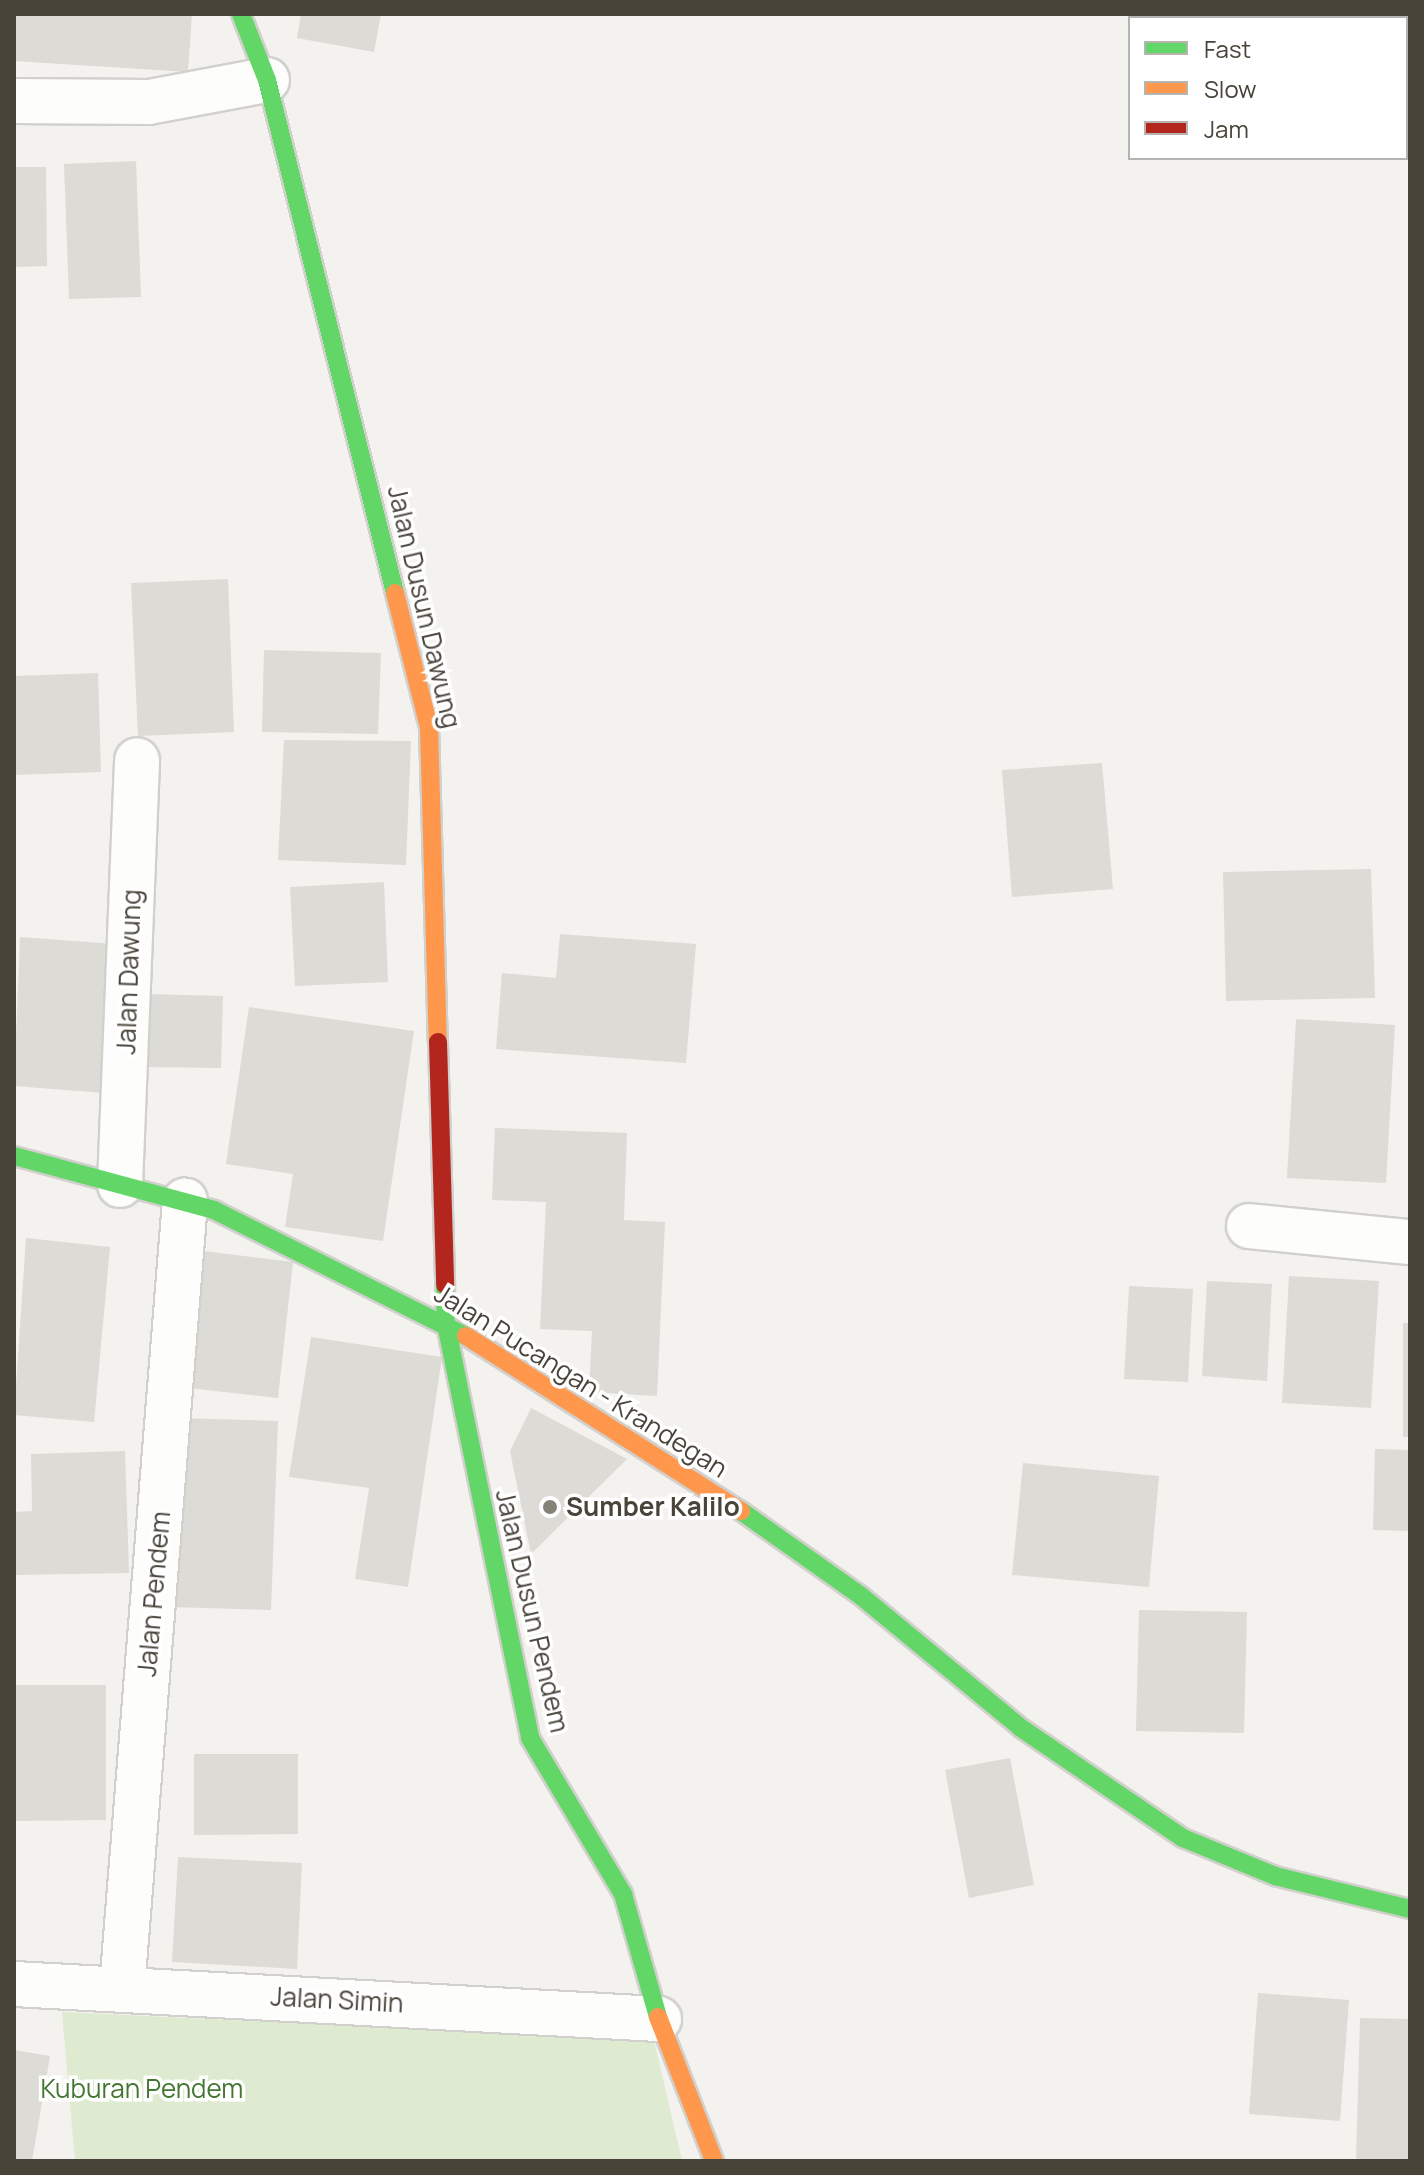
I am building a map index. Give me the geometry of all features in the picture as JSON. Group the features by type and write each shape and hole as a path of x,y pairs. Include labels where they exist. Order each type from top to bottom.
{"street":[{"name":"Jalan Dusun Dawung","path":"241,14 267,80 429,727 446,1324"},
{"path":"14,101 149,102 267,80"},
{"name":"Jalan Dawung","path":"120,1185 137,760"},
{"name":"Jalan Pucangan - Krandegan","path":"14,1156 185,1201 446,1324 728,1502 861,1596 1021,1728 1183,1838 1275,1876 1410,1909"},
{"name":"Jalan Pendem","path":"122,1988 185,1201"},
{"path":"1249,1226 1410,1242"},
{"name":"Jalan Dusun Pendem","path":"446,1324 530,1738 623,1894 659,2019 714,2161"},
{"name":"Jalan Simin","path":"14,1984 659,2019"}],"green space":[{"name":"Kuburan Pendem","path":"62,2012 654,2040 682,2161 75,2161"}],"building":[{"path":"14,14 192,14 188,72 14,61"},
{"path":"301,14 381,14 374,52 297,38"},
{"path":"136,161 141,297 69,299 64,164"},
{"path":"14,167 46,167 47,266 14,267"},
{"path":"228,579 234,732 138,736 131,583"},
{"path":"264,650 381,653 378,734 262,732"},
{"path":"98,673 101,772 14,775 14,676"},
{"path":"284,740 411,741 406,865 278,860"},
{"path":"1102,763 1113,889 1012,897 1002,770"},
{"path":"1371,869 1375,998 1226,1001 1223,872"},
{"path":"384,882 388,982 295,986 290,887"},
{"path":"560,934 696,944 686,1063 496,1049 502,973 556,978"},
{"path":"20,937 115,944 104,1093 14,1086"},
{"path":"146,994 223,996 221,1068 144,1067"},
{"path":"249,1007 414,1031 383,1241 285,1227 293,1174 226,1164"},
{"path":"1296,1019 1395,1025 1386,1183 1287,1178"},
{"path":"495,1128 627,1133 624,1220 665,1222 657,1396 589,1392 592,1331 540,1329 546,1202 492,1200"},
{"path":"26,1238 110,1247 94,1422 14,1415"},
{"path":"204,1251 293,1262 278,1398 188,1388"},
{"path":"1289,1276 1379,1281 1371,1408 1282,1403"},
{"path":"1207,1281 1272,1284 1267,1381 1202,1376"},
{"path":"1129,1286 1193,1289 1188,1382 1124,1379"},
{"path":"1403,1323 1410,1323 1410,1437 1403,1437"},
{"path":"311,1337 442,1357 408,1587 355,1579 369,1488 289,1477"},
{"name":"Sumber Kalilo","path":"531,1408 627,1459 531,1554 510,1451"},
{"path":"178,1418 278,1421 271,1610 171,1607"},
{"path":"1375,1449 1410,1450 1410,1531 1373,1530"},
{"path":"125,1451 129,1573 16,1575 15,1512 32,1511 31,1454"},
{"path":"1023,1463 1159,1476 1149,1587 1012,1575"},
{"path":"1139,1610 1247,1612 1244,1733 1136,1731"},
{"path":"14,1685 106,1685 106,1820 14,1821"},
{"path":"194,1754 298,1754 298,1834 194,1835"},
{"path":"1010,1758 1034,1885 969,1898 945,1770"},
{"path":"178,1857 302,1863 297,1969 172,1962"},
{"path":"1258,1993 1349,2000 1340,2121 1249,2114"},
{"path":"1360,2018 1410,2019 1410,2161 1356,2161"},
{"path":"14,2050 50,2056 32,2161 14,2161"}],"traffic: fast":[{"path":"241,14 267,80 395,593"},
{"path":"14,1156 214,1210 466,1336"},
{"path":"445,1285 446,1324 530,1738 623,1894 658,2017"},
{"path":"741,1511 861,1596 1021,1728 1183,1838 1275,1876 1410,1909"}],"traffic: slow":[{"path":"395,593 429,727 438,1042"},
{"path":"466,1336 741,1511"},
{"path":"658,2017 714,2161"}],"traffic: jam":[{"path":"438,1042 445,1285"}],"place":[{"name":"Sumber Kalilo","path":"550,1507"}]}
